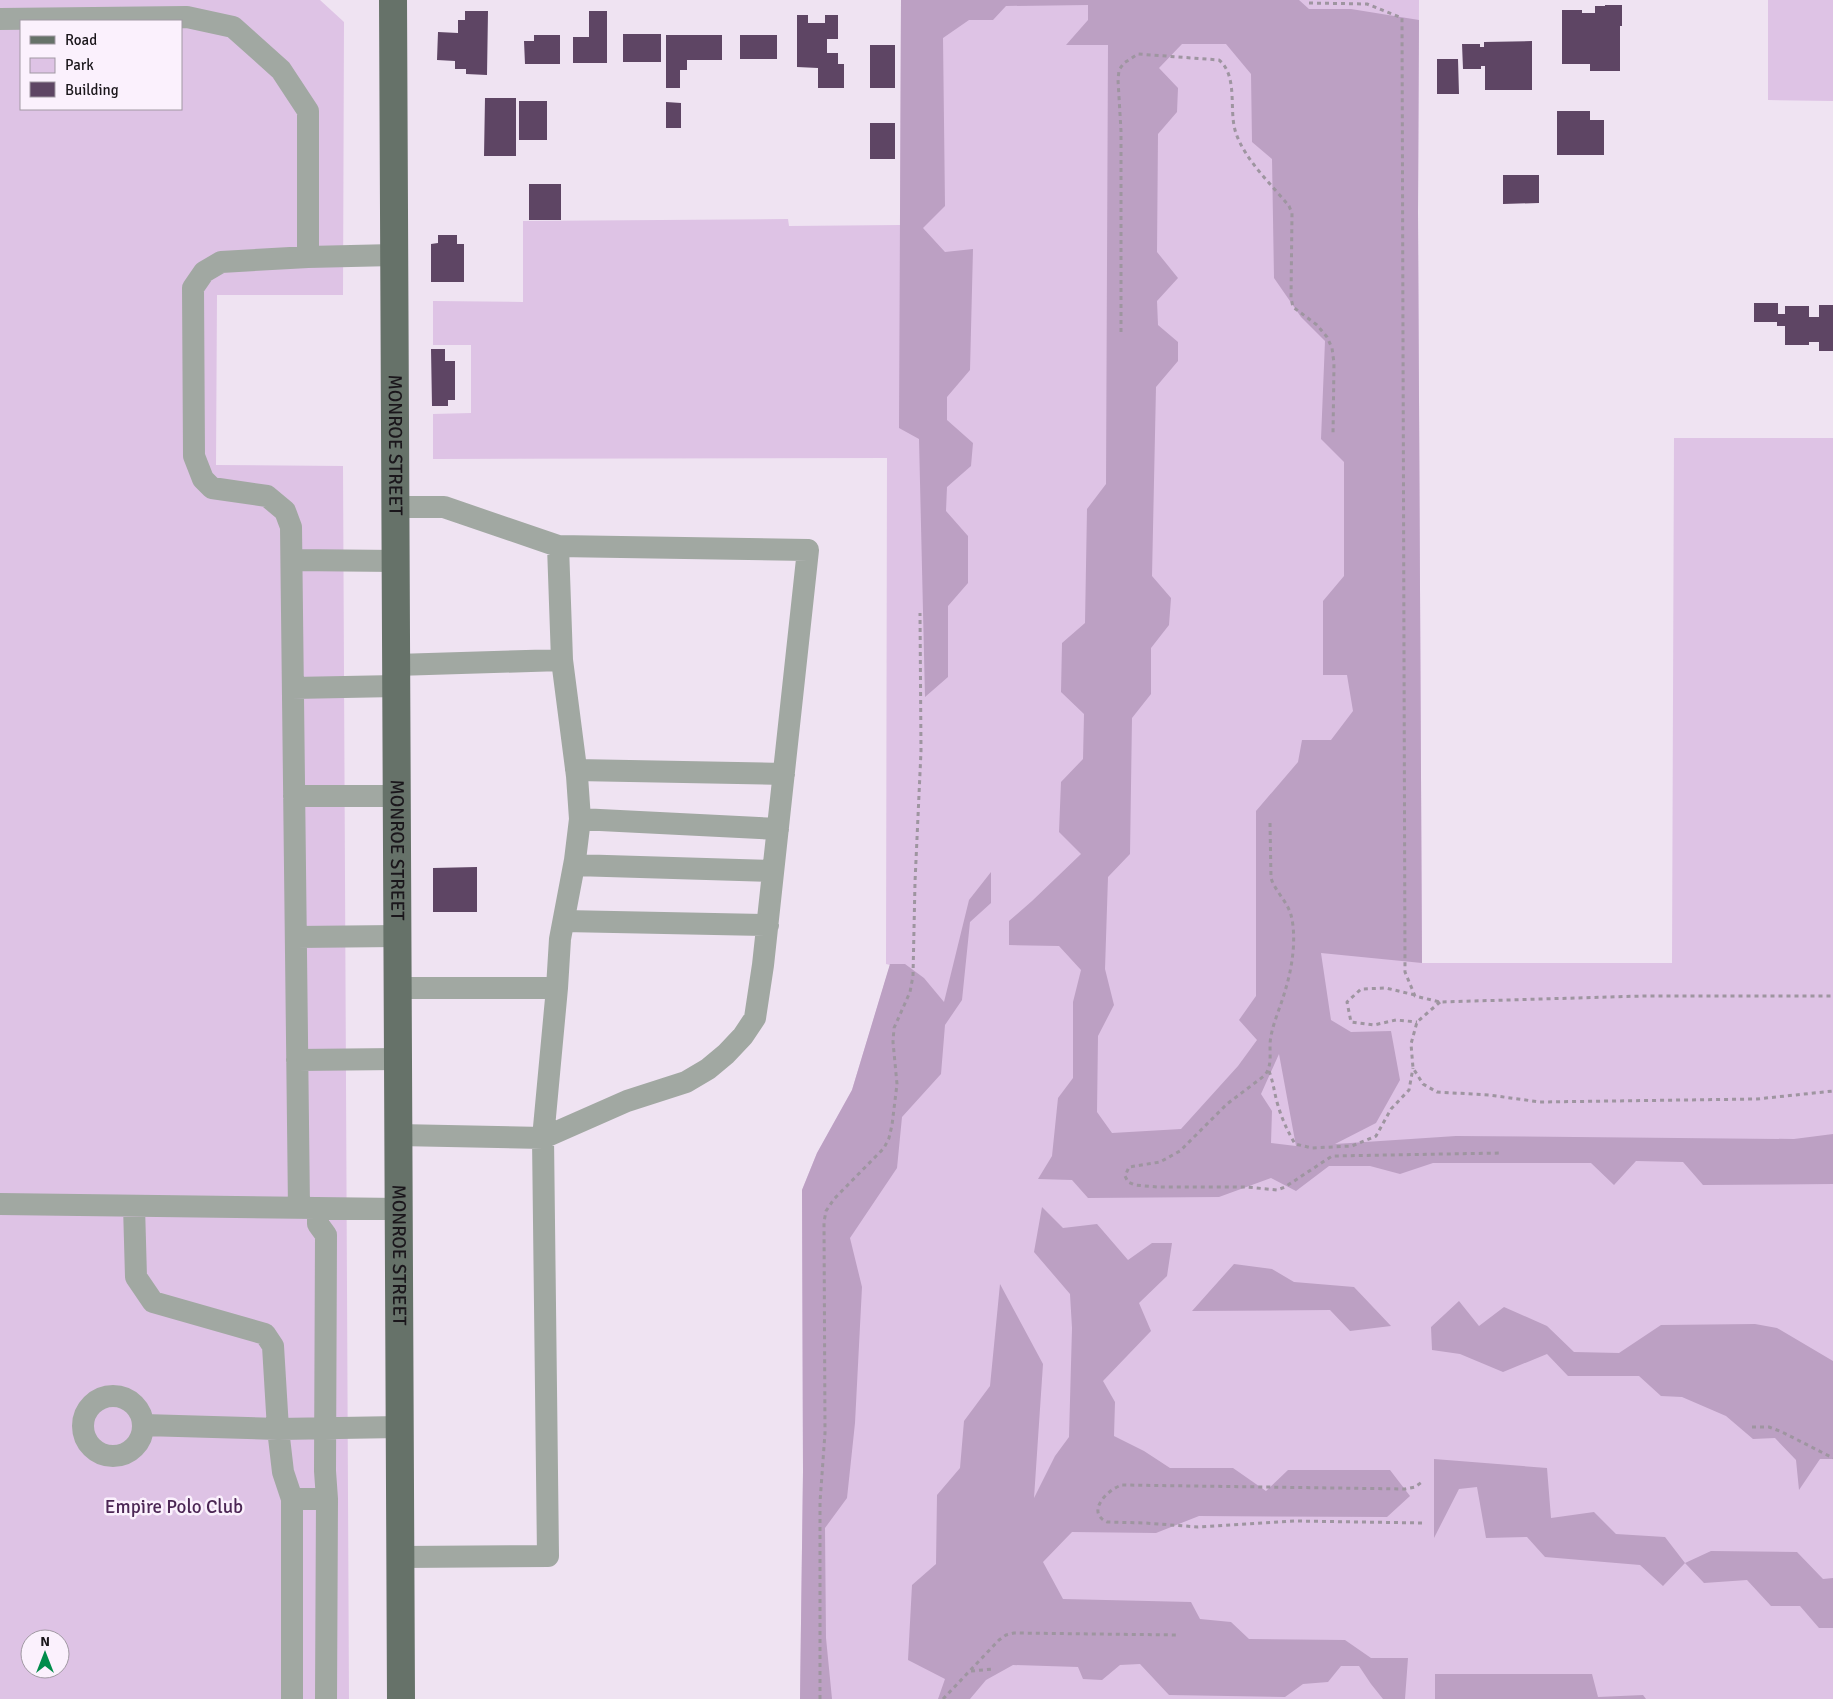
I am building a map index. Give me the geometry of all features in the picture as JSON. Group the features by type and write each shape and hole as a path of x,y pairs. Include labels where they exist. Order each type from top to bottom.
{"main road":[{"name":"MONROE STREET","path":"393,0 401,1699"}],"lane":[{"path":"0,19 187,17 233,27 281,70 308,111 308,257"},
{"path":"326,1699 326,1236 308,1208 297,1060 291,528 285,511 267,496 212,488 202,478 194,456 193,288 204,272 221,262 394,255"},
{"path":"395,506 444,507 558,546 808,550 768,925 755,1018 743,1036 708,1069 686,1082 627,1101 543,1138 398,1135"},
{"path":"401,1557 548,1556 543,1138 560,939 574,865 580,819 576,770 562,660 558,546"},
{"path":"292,560 396,561"},
{"path":"293,688 562,660"},
{"path":"576,770 784,774"},
{"path":"294,796 397,796"},
{"path":"580,819 778,829"},
{"path":"574,865 773,871"},
{"path":"564,921 768,925"},
{"path":"296,937 397,936"},
{"path":"398,988 557,988"},
{"path":"297,1060 398,1059"},
{"path":"0,1204 399,1210"},
{"path":"134,1206 136,1277 153,1302 265,1334 273,1346 278,1429 283,1472 292,1499 292,1699"},
{"path":"144,1425 278,1429 400,1427"},
{"path":"292,1499 327,1499"}],"path":[{"path":"1309,3 1366,4 1402,18 1405,972 1415,996"},
{"path":"1121,332 1121,131 1119,70 1124,63 1138,54 1219,60 1228,70 1233,120 1241,144 1247,156 1289,206 1292,213 1291,298 1293,306 1317,325 1327,337 1332,348 1334,363 1333,435"},
{"path":"820,1699 820,1502 826,1433 824,1222 826,1211 834,1199 884,1148 892,1125 897,1084 893,1042 894,1028 910,992 913,976 915,882 922,751 920,613"},
{"path":"1270,823 1271,878 1273,885 1291,914 1293,937 1286,990 1271,1034 1269,1071 1274,1083 1277,1102 1295,1144 1312,1148 1352,1146 1376,1136 1391,1109 1409,1090 1413,1068 1411,1044 1417,1022 1440,1002"},
{"path":"1417,1022 1396,1020 1374,1025 1351,1022 1347,1002 1361,989 1386,988 1440,1002 1644,996 1833,996"},
{"path":"1413,1068 1423,1084 1437,1092 1540,1102 1757,1099 1833,1091"},
{"path":"1269,1071 1226,1104 1175,1155 1160,1162 1129,1167 1125,1176 1128,1182 1134,1185 1149,1186 1247,1187 1277,1190 1285,1187 1332,1156 1502,1153"},
{"path":"1752,1427 1769,1427 1833,1458"},
{"path":"1422,1482 1415,1487 1405,1489 1128,1484 1114,1487 1100,1501 1098,1507 1102,1520 1107,1522 1198,1527 1296,1522 1422,1523"},
{"path":"943,1699 998,1640 1006,1635 1014,1633 1179,1635"},
{"path":"970,1671 993,1669"}],"green space":[{"name":"Empire Polo Club","path":"0,0 320,0 344,22 343,295 217,295 216,465 343,466 349,1699 0,1699"},
{"path":"901,0 1419,0 1418,212 1422,963 1672,963 1674,438 1833,438 1833,1699 800,1699 803,1472 802,1190 817,1153 852,1090 890,965 886,964 887,458 433,459 433,414 471,413 471,345 433,345 433,301 523,302 523,221 788,219 789,226 900,225"},
{"path":"1768,0 1833,0 1833,101 1768,100"}],"shaded area":[{"path":"901,0 1299,0 1309,9 1351,9 1419,20 1418,212 1422,963 1321,953 1331,1020 1351,1032 1391,1031 1400,1080 1376,1123 1335,1144 1456,1136 1794,1139 1833,1134 1833,1184 1703,1185 1683,1162 1636,1161 1614,1185 1591,1163 1433,1163 1400,1174 1370,1166 1329,1166 1296,1191 1271,1178 1219,1197 1088,1198 1072,1180 1038,1179 1052,1156 1058,1098 1073,1078 1073,1002 1081,970 1059,946 1009,945 1009,921 1081,854 1059,832 1061,782 1083,759 1084,714 1061,692 1062,643 1085,623 1087,509 1106,484 1108,45 1066,45 1088,20 1088,5 1006,6 993,20 969,20 943,38 945,206 923,228 945,252 973,249 970,370 947,397 947,420 973,443 971,466 947,487 946,511 968,536 968,583 948,606 948,677 925,697 919,439 899,428","holes":["1182,44 1226,44 1251,74 1252,142 1272,159 1274,278 1301,317 1325,341 1321,439 1344,462 1344,576 1323,601 1323,675 1347,675 1353,711 1331,740 1302,740 1298,762 1256,811 1256,996 1239,1020 1257,1040 1238,1066 1181,1129 1112,1133 1097,1112 1098,1036 1114,1005 1105,969 1108,877 1130,854 1132,718 1151,694 1151,648 1169,625 1171,598 1152,576 1156,387 1178,361 1178,342 1158,325 1157,301 1178,278 1157,252 1158,134 1177,112 1178,88 1159,68","1279,1054 1296,1146 1271,1143 1272,1111 1261,1094"]},
{"path":"991,872 991,903 970,922 962,1000 945,1025 941,1074 902,1117 897,1168 850,1238 862,1287 855,1423 847,1498 825,1528 826,1638 832,1699 800,1699 803,1472 802,1190 817,1153 852,1090 890,964 905,964 924,978 944,1002 969,900"},
{"path":"1042,1207 1063,1228 1097,1224 1128,1260 1152,1243 1172,1243 1167,1276 1139,1303 1151,1331 1103,1381 1115,1402 1114,1436 1144,1451 1170,1468 1233,1468 1266,1491 1288,1470 1390,1470 1410,1496 1387,1517 1199,1516 1156,1533 1072,1532 1043,1562 1063,1599 1191,1602 1200,1619 1231,1622 1249,1639 1345,1640 1371,1658 1408,1658 1405,1699 1383,1699 1359,1666 1341,1666 1328,1682 1303,1684 1285,1697 1169,1695 1140,1664 1120,1665 1102,1680 1083,1679 1078,1667 1013,1665 986,1680 970,1699 938,1699 945,1679 908,1660 912,1585 936,1564 937,1495 960,1468 964,1421 990,1386 1000,1284 1043,1364 1034,1498 1055,1456 1069,1437 1072,1328 1070,1294 1034,1252"},
{"path":"1234,1264 1272,1269 1294,1282 1354,1287 1391,1326 1350,1331 1330,1310 1192,1311"},
{"path":"1459,1301 1479,1326 1504,1307 1547,1326 1574,1352 1619,1353 1661,1325 1755,1324 1777,1328 1833,1361 1833,1459 1820,1459 1799,1490 1796,1460 1775,1438 1753,1439 1726,1416 1682,1397 1661,1396 1639,1376 1568,1376 1547,1354 1503,1372 1460,1354 1432,1350 1431,1327"},
{"path":"1434,1459 1547,1468 1551,1518 1594,1512 1616,1534 1665,1537 1685,1563 1663,1586 1640,1565 1545,1557 1527,1537 1486,1538 1477,1487 1459,1489 1434,1538"},
{"path":"1711,1551 1797,1552 1823,1579 1833,1578 1833,1628 1819,1628 1800,1606 1771,1606 1747,1580 1704,1583 1685,1563"},
{"path":"1435,1674 1592,1674 1598,1697 1643,1695 1646,1699 1435,1699"}],"building":[{"path":"1622,5 1620,71 1590,71 1590,64 1562,64 1562,10 1582,10 1582,13 1595,13 1595,6"},
{"path":"465,11 488,11 487,75 466,74 466,69 455,69 455,61 437,60 438,32 458,33 458,20 465,20"},
{"path":"589,11 607,11 607,63 573,63 573,37 589,37"},
{"path":"797,15 808,15 808,23 825,23 825,15 838,15 838,39 827,39 827,53 838,53 838,64 844,64 844,88 818,88 818,68 797,67"},
{"path":"623,34 661,34 661,62 623,62"},
{"path":"534,35 560,35 560,64 525,64 524,41 534,41"},
{"path":"666,35 722,35 722,60 687,60 687,70 680,70 680,88 666,88"},
{"path":"740,35 777,35 777,59 740,59"},
{"path":"1532,41 1532,90 1485,90 1485,66 1481,66 1481,69 1463,69 1462,44 1480,44 1480,47 1484,47 1484,42"},
{"path":"870,45 895,45 895,88 870,88"},
{"path":"1437,59 1458,59 1459,94 1437,94"},
{"path":"485,98 516,98 516,156 484,156"},
{"path":"519,101 547,101 547,140 519,140"},
{"path":"666,102 681,103 681,128 666,128"},
{"path":"1557,111 1590,111 1590,120 1604,120 1604,155 1557,155"},
{"path":"870,123 895,123 895,159 870,159"},
{"path":"1503,175 1539,175 1539,203 1503,204"},
{"path":"529,184 561,184 561,220 529,220"},
{"path":"438,235 457,235 457,244 464,244 464,282 431,282 431,244 438,243"},
{"path":"1754,303 1778,303 1778,314 1785,314 1785,306 1809,306 1809,317 1819,317 1819,305 1833,305 1833,351 1819,351 1819,342 1809,342 1809,345 1785,345 1785,326 1777,326 1777,322 1754,322"},
{"path":"431,349 445,349 445,361 455,361 455,400 448,400 448,406 432,406"},
{"path":"477,867 477,912 433,912 433,868"}]}
